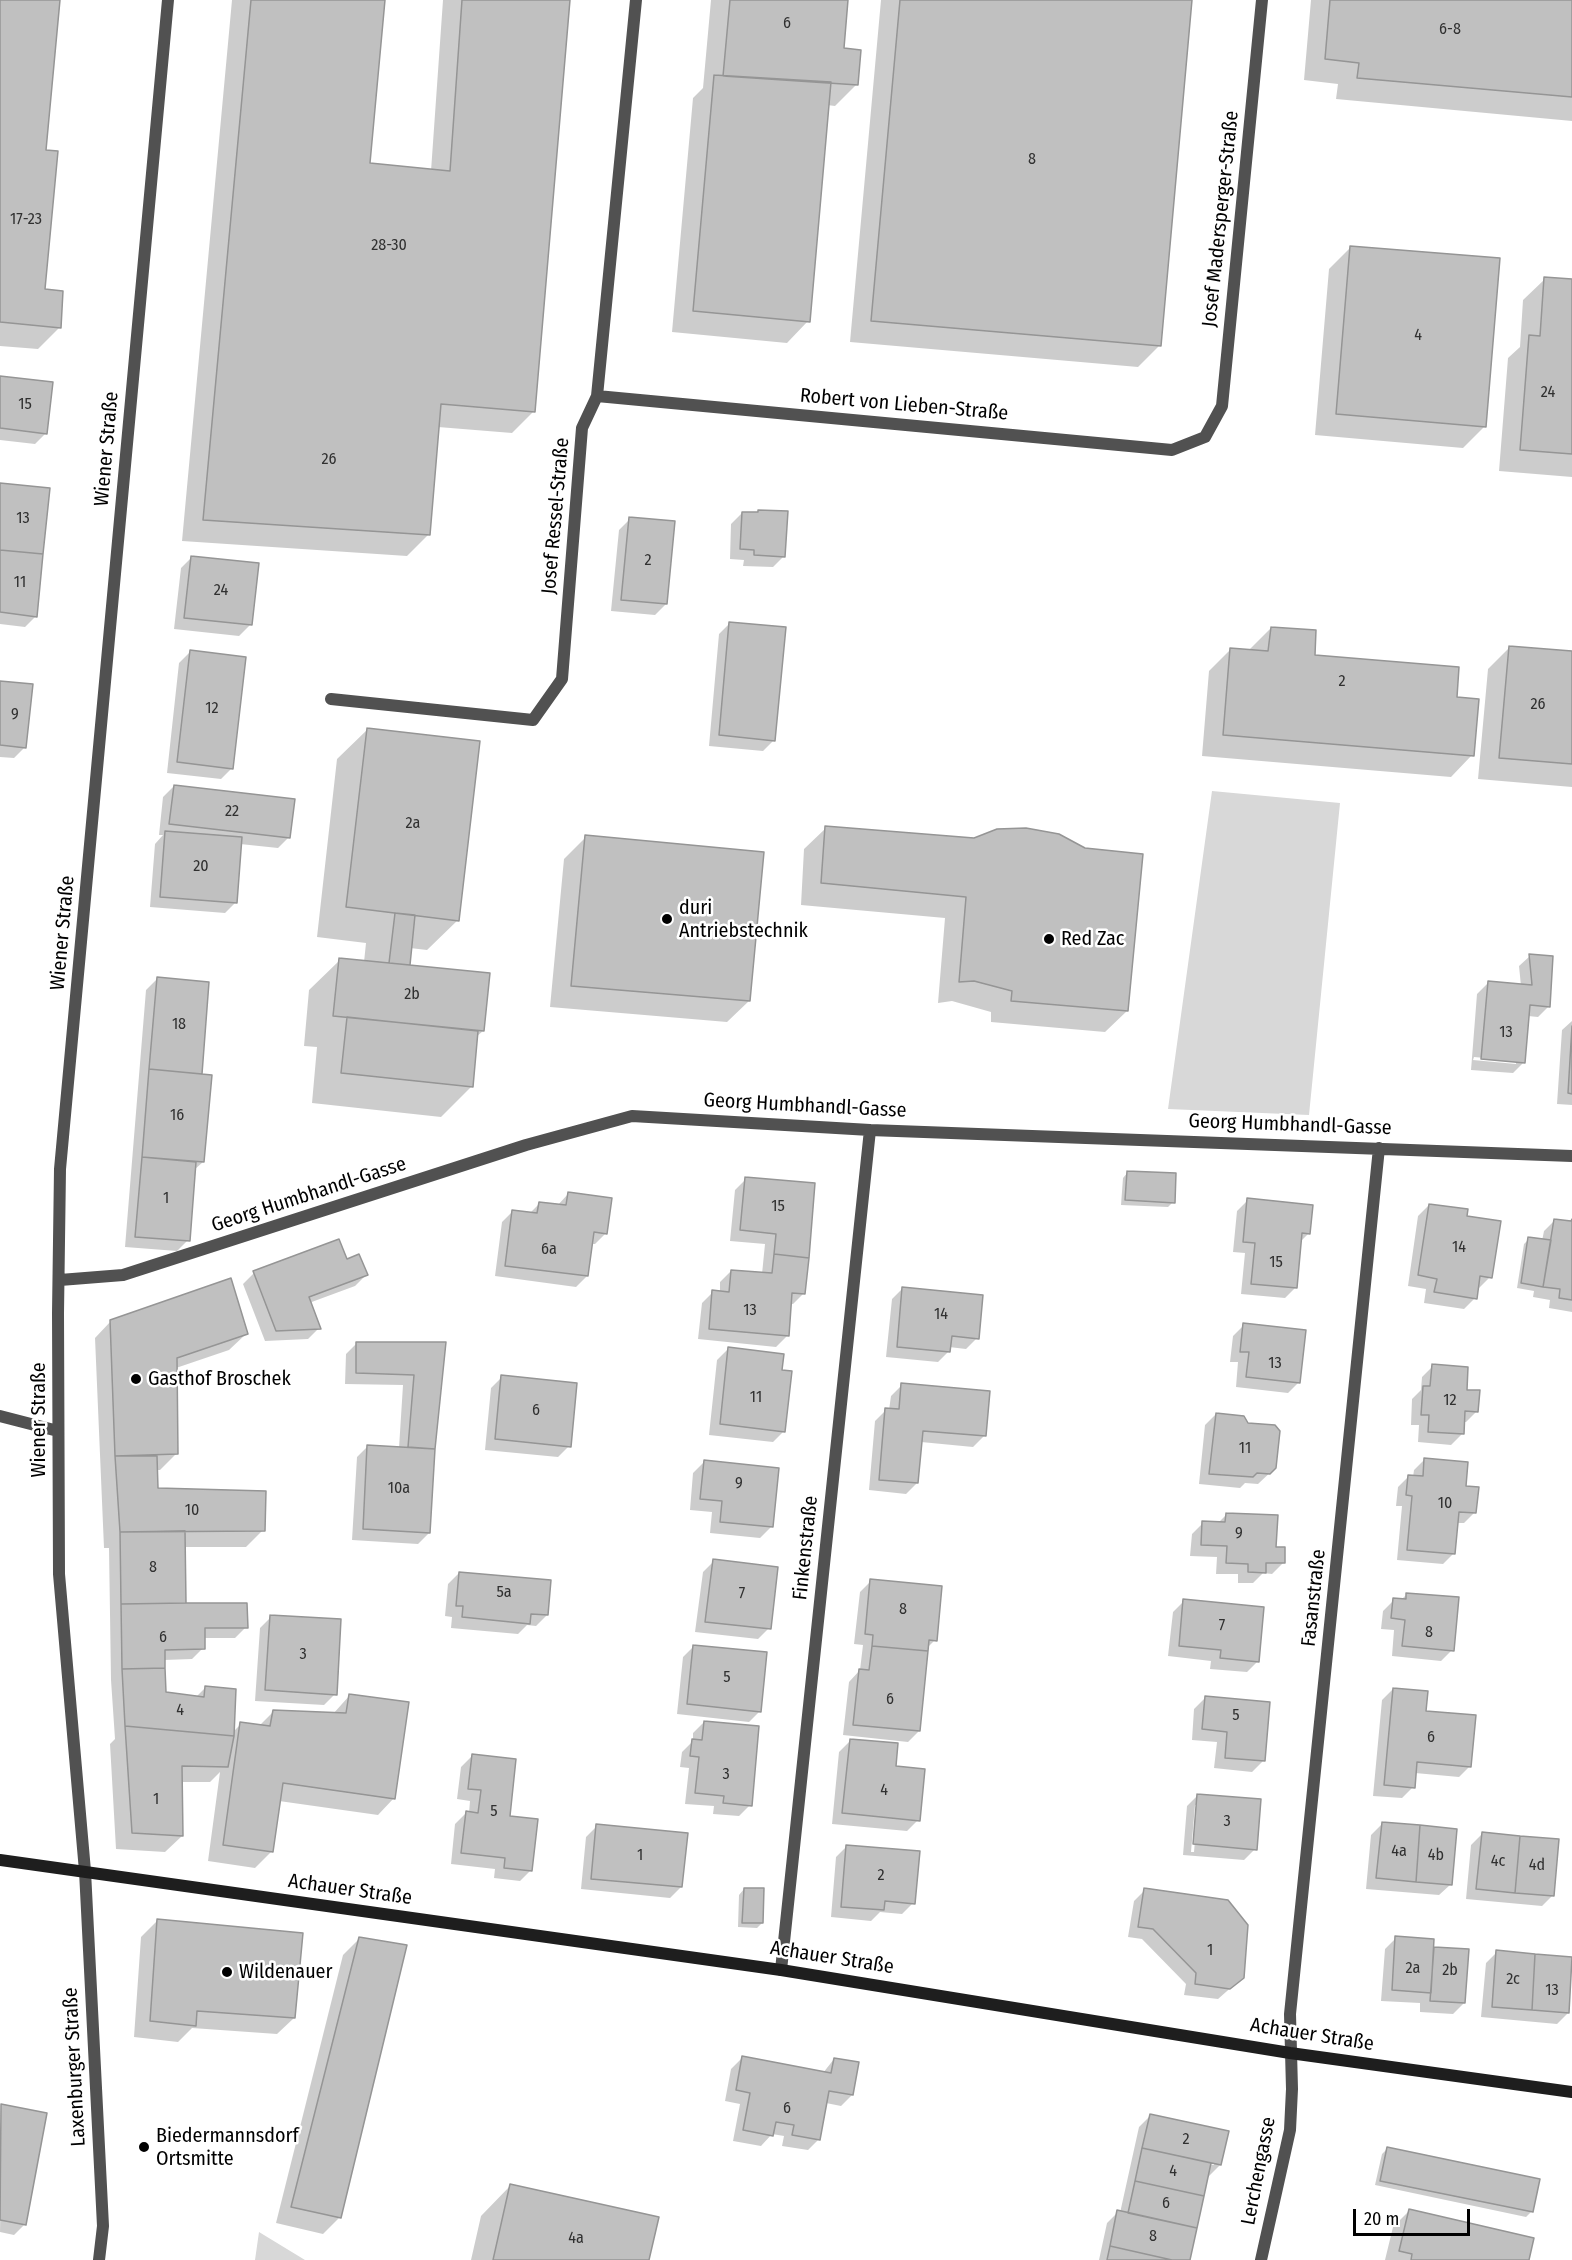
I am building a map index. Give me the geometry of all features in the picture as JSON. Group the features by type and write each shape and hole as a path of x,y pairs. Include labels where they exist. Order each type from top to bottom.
{"street":[{"name":"Wiener Straße","path":"84,1871 59,1574 60,1169 168,0"},
{"name":"Josef Ressel-Straße","path":"331,699 533,720 562,679 582,428 597,396 636,0"},
{"name":"Josef Madersperger-Straße","path":"1205,437 1222,406 1262,0"},
{"name":"Robert von Lieben-Straße","path":"597,396 1172,450 1205,437"},
{"name":"Georg Humbhandl-Gasse","path":"60,1280 123,1275 526,1145 632,1116 870,1130 1572,1156"},
{"name":"Finkenstraße","path":"781,1970 870,1130"},
{"name":"Fasanstraße","path":"1290,2053 1290,2014 1380,1148"},
{"path":"0,1416 58,1431"},
{"name":"Achauer Straße","path":"0,1860 781,1970 1290,2053 1572,2092"},
{"name":"Laxenburger Straße","path":"84,1871 103,2226 99,2260"},
{"name":"Lerchengasse","path":"1261,2260 1290,2130 1292,2089 1290,2053"}],"shaded area":[{"path":"1212,791 1340,803 1309,1115 1168,1109"},
{"path":"259,2232 305,2260 255,2260"}],"building":[{"path":"0,0 60,0 46,150 58,151 45,289 63,291 61,328 0,322"},
{"path":"251,0 385,0 370,163 450,171 462,0 570,0 535,412 441,404 430,535 203,520"},
{"path":"730,0 848,0 844,48 861,50 858,85 723,76"},
{"path":"900,0 1192,0 1161,346 871,321"},
{"path":"1330,0 1572,0 1572,97 1357,78 1359,63 1325,59"},
{"path":"714,75 831,82 810,322 693,311"},
{"path":"1350,246 1500,258 1486,427 1336,414"},
{"path":"1544,277 1572,279 1572,454 1520,450 1529,335 1540,336"},
{"path":"0,376 53,382 47,434 0,428"},
{"path":"0,483 50,488 43,554 0,550"},
{"path":"758,510 788,511 785,557 754,555 754,550 740,549 742,512 758,512"},
{"path":"629,517 675,521 667,604 621,600"},
{"path":"0,550 43,554 37,617 0,612"},
{"path":"191,556 259,563 252,625 184,618"},
{"path":"729,622 786,627 775,741 719,735"},
{"path":"1271,627 1316,630 1315,655 1459,667 1457,697 1479,699 1474,756 1223,735 1230,648 1268,651"},
{"path":"1509,646 1572,651 1572,764 1499,758"},
{"path":"190,650 246,657 233,769 177,762"},
{"path":"0,681 33,684 26,748 0,745"},
{"path":"367,728 480,741 459,921 346,907"},
{"path":"174,785 295,799 290,838 169,824"},
{"name":"Red Zac","path":"825,826 974,838 997,829 1026,828 1059,834 1085,848 1143,854 1128,1011 1011,1001 1012,991 974,981 959,982 966,897 821,883"},
{"path":"165,831 242,837 237,903 160,897"},
{"name":"duri Antriebstechnik","path":"585,835 764,852 750,1001 571,986"},
{"path":"395,913 415,915 410,965 389,963"},
{"path":"1529,954 1553,956 1550,1007 1530,1005 1525,1063 1481,1059 1488,981 1532,985"},
{"path":"339,958 490,973 484,1031 333,1016"},
{"path":"157,977 209,982 202,1074 149,1069"},
{"path":"347,1017 478,1031 473,1087 341,1073"},
{"path":"1572,1026 1572,1094 1568,1093"},
{"path":"149,1069 212,1075 204,1162 142,1157"},
{"path":"142,1157 196,1162 190,1241 135,1237"},
{"path":"1127,1171 1176,1173 1175,1203 1125,1200"},
{"path":"745,1177 815,1183 809,1258 774,1254 776,1234 740,1230"},
{"path":"568,1192 612,1198 607,1234 594,1232 588,1276 505,1266 512,1210 537,1213 539,1202 566,1205"},
{"path":"1247,1198 1313,1205 1310,1234 1302,1233 1297,1288 1251,1284 1255,1243 1243,1242"},
{"path":"1429,1204 1468,1209 1467,1216 1501,1221 1492,1278 1480,1276 1477,1299 1434,1292 1437,1279 1418,1275"},
{"path":"1554,1219 1571,1221 1572,1219 1572,1300 1559,1298 1560,1289 1543,1287"},
{"path":"1528,1237 1551,1240 1543,1287 1521,1283"},
{"path":"339,1239 347,1259 359,1254 368,1275 309,1297 321,1329 276,1331 253,1271"},
{"path":"774,1254 809,1258 805,1294 792,1293 789,1336 709,1329 712,1290 729,1292 731,1270 772,1273"},
{"path":"231,1278 248,1334 177,1358 178,1454 115,1456 110,1320"},
{"path":"902,1287 983,1295 979,1339 952,1336 950,1352 897,1347"},
{"path":"1243,1323 1306,1330 1300,1383 1246,1377 1249,1352 1240,1352"},
{"path":"356,1342 446,1342 435,1449 408,1447 414,1375 356,1373"},
{"path":"728,1347 784,1354 782,1370 792,1371 785,1432 720,1424"},
{"path":"1432,1364 1468,1367 1467,1390 1480,1390 1478,1412 1465,1411 1464,1434 1428,1432 1429,1415 1421,1415 1423,1386 1430,1386"},
{"path":"501,1375 577,1383 571,1447 495,1439"},
{"path":"901,1383 990,1391 986,1436 923,1431 918,1483 879,1480 885,1408 899,1409"},
{"path":"1216,1413 1244,1416 1248,1423 1275,1425 1280,1431 1276,1468 1270,1474 1257,1473 1253,1477 1209,1474"},
{"path":"367,1445 435,1449 430,1533 363,1529"},
{"path":"115,1456 157,1456 158,1488 266,1491 265,1531 120,1532"},
{"path":"1424,1458 1468,1462 1466,1486 1479,1487 1476,1513 1459,1512 1455,1554 1407,1550 1412,1496 1406,1495 1408,1475 1423,1476"},
{"path":"704,1460 779,1468 773,1527 720,1522 722,1501 700,1499"},
{"path":"1226,1513 1278,1515 1276,1547 1285,1547 1285,1563 1266,1563 1266,1573 1248,1572 1248,1564 1226,1563 1227,1546 1201,1545 1202,1521 1225,1522"},
{"path":"185,1531 186,1603 121,1604 120,1532"},
{"path":"713,1559 778,1567 771,1629 705,1622"},
{"path":"459,1572 551,1580 548,1615 531,1614 530,1624 462,1617 463,1606 456,1606"},
{"path":"870,1579 942,1586 937,1641 929,1640 928,1651 872,1646 873,1635 865,1634"},
{"path":"1406,1593 1459,1597 1454,1651 1402,1646 1405,1620 1391,1618 1393,1598 1406,1599"},
{"path":"1183,1599 1264,1607 1259,1662 1220,1658 1221,1650 1179,1646"},
{"path":"247,1603 248,1628 205,1628 205,1649 165,1650 165,1668 122,1669 121,1604"},
{"path":"270,1615 341,1619 337,1695 265,1690"},
{"path":"693,1645 767,1652 761,1712 687,1704"},
{"path":"872,1646 928,1651 920,1731 853,1725 859,1669 869,1670"},
{"path":"165,1668 166,1692 204,1697 205,1686 236,1689 234,1736 125,1726 122,1669"},
{"path":"1393,1688 1428,1691 1426,1711 1476,1715 1471,1767 1417,1762 1415,1788 1384,1785"},
{"path":"349,1694 409,1702 395,1799 283,1783 273,1852 223,1845 240,1722 270,1726 273,1710 346,1713"},
{"path":"1205,1696 1270,1702 1265,1761 1225,1758 1227,1732 1202,1729"},
{"path":"704,1721 759,1726 752,1806 723,1803 724,1796 695,1793 699,1757 690,1756 692,1739 702,1740"},
{"path":"125,1726 234,1736 228,1767 182,1766 183,1836 132,1833"},
{"path":"850,1739 898,1743 896,1766 925,1769 920,1821 842,1813"},
{"path":"472,1754 516,1759 510,1816 538,1819 532,1871 504,1868 505,1858 461,1853 466,1811 478,1813 481,1790 468,1789"},
{"path":"1197,1794 1261,1799 1257,1850 1193,1844"},
{"path":"1382,1822 1420,1825 1416,1882 1376,1878"},
{"path":"596,1824 688,1833 682,1887 591,1879"},
{"path":"1420,1825 1457,1829 1452,1885 1416,1882"},
{"path":"1482,1832 1520,1836 1515,1893 1476,1889"},
{"path":"1520,1836 1559,1839 1554,1896 1515,1893"},
{"path":"846,1845 920,1851 915,1904 885,1901 884,1910 841,1907"},
{"path":"744,1888 764,1888 763,1923 742,1923"},
{"path":"1144,1888 1228,1900 1248,1925 1244,1978 1230,1989 1195,1984 1196,1973 1153,1929 1138,1927"},
{"name":"Wildenauer","path":"157,1919 303,1933 295,2018 197,2011 196,2026 150,2021"},
{"path":"1395,1936 1434,1939 1431,1993 1392,1990"},
{"path":"359,1937 407,1945 341,2218 291,2207"},
{"path":"1434,1947 1469,1949 1465,2003 1430,2001"},
{"path":"1496,1950 1535,1954 1532,2010 1492,2007"},
{"path":"1535,1954 1572,1957 1569,2013 1532,2010"},
{"path":"742,2056 831,2073 834,2058 859,2062 853,2095 829,2091 820,2140 792,2135 794,2125 776,2122 773,2136 743,2130 750,2093 736,2090"},
{"path":"1,2104 47,2113 26,2225 0,2220"},
{"path":"1150,2114 1229,2131 1221,2165 1142,2148"},
{"path":"1387,2147 1540,2179 1533,2212 1380,2181"},
{"path":"1142,2148 1211,2163 1204,2196 1135,2181"},
{"path":"1135,2181 1204,2196 1197,2228 1128,2213"},
{"path":"510,2184 659,2217 649,2260 493,2260"},
{"path":"1409,2209 1534,2238 1529,2260 1411,2260 1412,2254 1399,2251"},
{"path":"1117,2210 1197,2228 1190,2260 1172,2260 1110,2246"},
{"path":"1110,2246 1172,2260 1107,2260"}],"place":[{"name":"duri Antriebstechnik","path":"667,919"},
{"name":"Red Zac","path":"1049,939"},
{"name":"Gasthof Broschek","path":"136,1379"},
{"name":"Wildenauer","path":"227,1972"},
{"name":"Biedermannsdorf Ortsmitte","path":"144,2147"}]}
